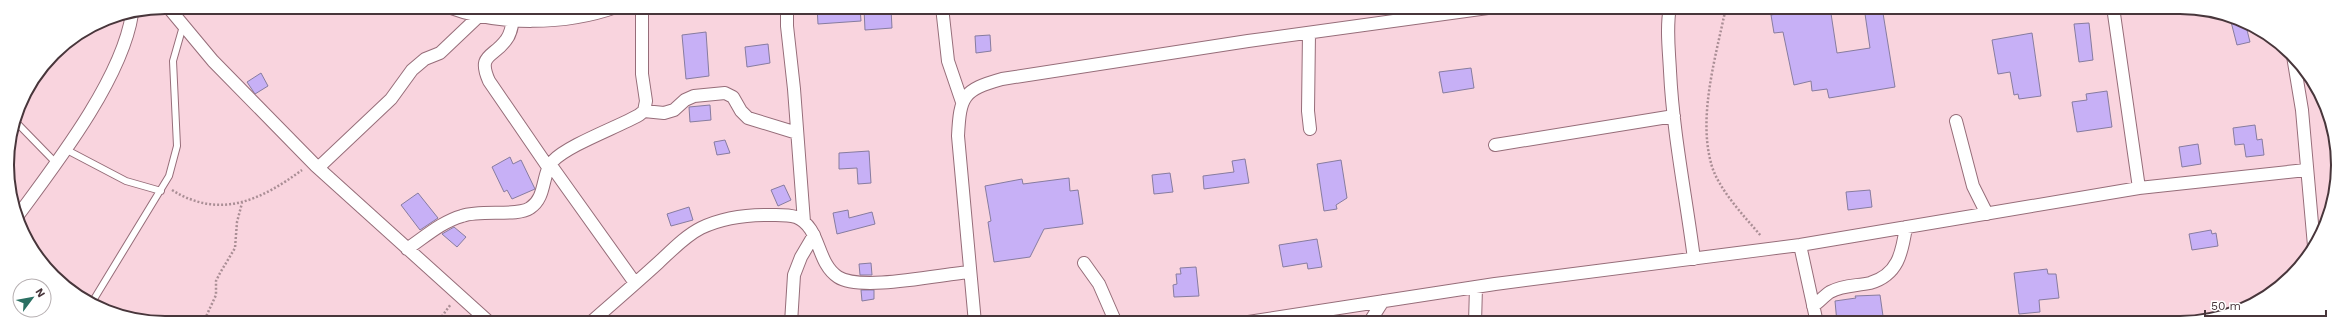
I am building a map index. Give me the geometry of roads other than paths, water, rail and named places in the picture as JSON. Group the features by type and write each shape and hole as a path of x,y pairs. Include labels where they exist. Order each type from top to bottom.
{"street":[{"path":"174,14 213,61 315,165 482,316"},
{"path":"315,165 391,99 412,70 425,59 440,53 483,14"},
{"path":"489,14 513,19 560,20 586,14"},
{"path":"642,14 642,74 646,100 644,110"},
{"path":"787,14 804,222"},
{"path":"943,14 948,61 962,102"},
{"path":"974,316 958,136 959,114 962,102 978,86 1002,79 1445,14"},
{"path":"1670,14 1668,36 1674,116 1694,259"},
{"path":"2114,14 2139,188"},
{"path":"21,211 56,163 115,69 130,28 131,18"},
{"path":"513,19 511,31 507,40 487,58 484,69 489,81 635,283"},
{"path":"1308,33 1308,111 1310,129"},
{"path":"2295,66 2302,110 2306,170 2313,236"},
{"path":"407,249 448,221 462,215 480,212 521,213 531,208 543,190 549,166 555,159 589,139 619,126 644,110 664,113 674,110 685,100 694,96 725,92 733,97 741,111 748,118 797,133"},
{"path":"1495,145 1674,116"},
{"path":"1956,121 1973,186 1987,214"},
{"path":"1302,316 1383,301 1476,287 1800,245 2139,188 2306,170"},
{"path":"598,316 700,228 726,220 752,215 796,217 804,222 814,235 823,263 839,278 857,282 886,282 970,272"},
{"path":"1813,306 1830,292 1852,284 1869,283 1891,272 1898,264 1903,250 1906,227"},
{"path":"791,316 794,275 801,257 814,235"},
{"path":"1800,245 1815,316"},
{"path":"1084,263 1099,284 1113,316"},
{"path":"1475,316 1476,287"},
{"path":"1373,316 1383,301"}],"lane":[{"path":"94,298 169,176 177,146 173,61 183,25"},
{"path":"19,125 56,163"},
{"path":"65,149 126,181 162,188"}]}
